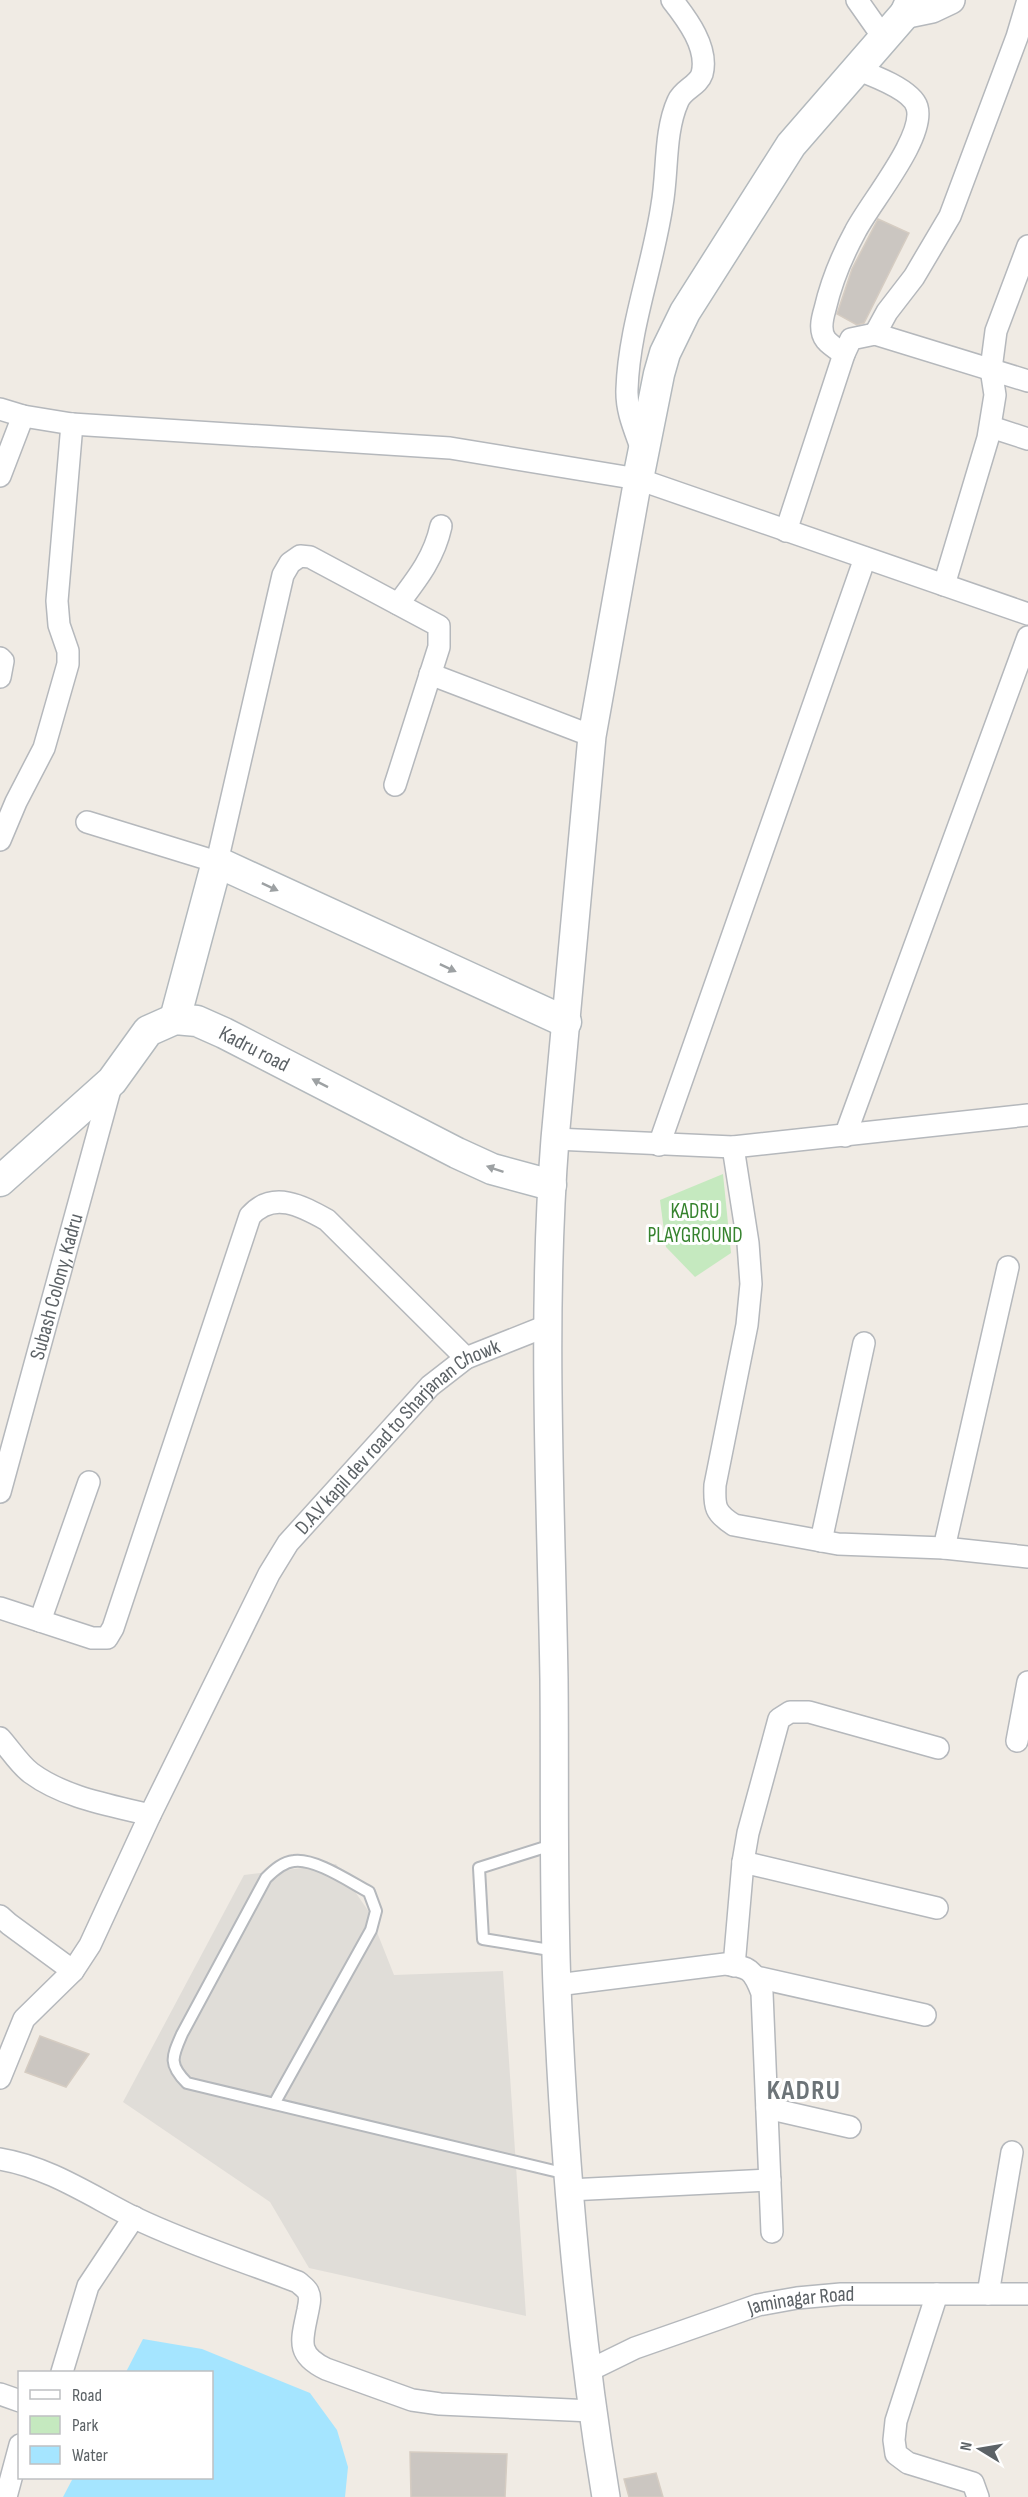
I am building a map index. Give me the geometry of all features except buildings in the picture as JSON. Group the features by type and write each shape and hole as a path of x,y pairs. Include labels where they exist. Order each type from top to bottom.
{"main road":[{"path":"638,479 659,374 665,353 685,312 778,163 805,128 909,7"},
{"path":"0,1181 112,1081 148,1031 175,1018 217,862 566,1022"},
{"name":"Kadru road","path":"175,1018 197,1021 224,1033 492,1169 551,1185"}],"street":[{"path":"642,450 628,412 629,364 662,204 673,120 678,100 702,74 700,47 672,0"},
{"path":"857,0 884,38"},
{"path":"909,7 932,9 951,0"},
{"path":"875,334 887,312 914,277 950,216 1018,60 1017,37 1028,0"},
{"path":"844,354 825,340 821,329 828,294 855,232 873,201 894,173 911,142 917,123 918,108 913,99 899,90 856,69"},
{"path":"944,585 990,427 995,395 991,369 996,331 1028,246"},
{"path":"786,531 844,354 852,339 875,334 1028,381"},
{"path":"0,409 23,416 72,424 450,448 638,479 1028,614"},
{"path":"0,476 23,416"},
{"path":"0,840 16,802 44,748 68,664 68,651 59,625 57,601 72,424"},
{"path":"990,427 1028,440"},
{"path":"606,2497 592,2411 568,2182 557,1984 549,1325 551,1185 592,736 638,479"},
{"path":"398,604 428,565 438,543 441,526"},
{"path":"87,822 217,862 283,575 290,563 300,556 310,557 439,626 439,647 395,785"},
{"path":"659,1145 865,558"},
{"path":"845,1136 1028,637"},
{"path":"0,658 3,661 0,677"},
{"path":"430,674 592,736"},
{"name":"Subash Colony, Kadru","path":"0,1492 112,1081"},
{"path":"555,1139 733,1147 1028,1115"},
{"path":"733,1147 748,1243 751,1284 747,1325 715,1485 714,1503 721,1517 734,1525 821,1541 867,1546 944,1548 1028,1557"},
{"path":"0,1608 99,1639 107,1638 113,1628 250,1216 259,1206 276,1202 291,1203 327,1220 466,1358"},
{"path":"944,1548 1008,1267"},
{"name":"D.A.V kapil dev road to Sharjanan Chowk","path":"0,2078 24,2019 73,1971 90,1945 150,1815 269,1574 288,1543 430,1386 466,1358 549,1325"},
{"path":"821,1541 864,1343"},
{"path":"40,1621 89,1482"},
{"path":"1017,1741 1028,1682"},
{"path":"734,1966 743,1862 779,1719 790,1712 808,1712 938,1748"},
{"path":"0,1738 30,1772 54,1787 76,1796 150,1815"},
{"path":"743,1862 936,1908"},
{"path":"0,1916 73,1971"},
{"path":"557,1984 725,1964 746,1967 756,1977 762,1993 772,2232"},
{"path":"756,1977 925,2015"},
{"path":"767,2108 850,2127"},
{"path":"988,2294 1012,2152"},
{"path":"0,2159 18,2162 86,2190 134,2217 298,2282 308,2291 310,2301 302,2340 304,2353 313,2363 326,2370 412,2400 440,2404 592,2411"},
{"path":"568,2182 770,2180"},
{"path":"63,2371 88,2286 134,2217"},
{"name":"Jaminagar Road","path":"588,2371 635,2348 758,2305 797,2298 841,2294 1028,2294"},
{"path":"937,2294 896,2421 894,2439 896,2454 908,2463 973,2483 978,2497"},
{"path":"0,2394 18,2400"},
{"path":"6,2497 18,2452"}],"lane":[{"path":"555,1844 479,1868 483,1939 556,1952"},
{"path":"274,2104 371,1930 376,1911 369,1892 315,1864 295,1860 278,1867 266,1878 182,2034 172,2057 177,2072 187,2083 568,2182"}],"shaded area":[{"path":"336,1864 369,1912 394,1975 503,1971 526,2316 309,2268 270,2202 123,2102 244,1875"}],"green space":[{"name":"KADRU PLAYGROUND","path":"723,1174 731,1253 695,1277 666,1247 660,1200"}],"water":[{"path":"143,2339 202,2349 310,2393 337,2430 348,2467 345,2497 63,2497 72,2479 213,2479 213,2371 127,2371"}],"district":[{"name":"KADRU","path":"804,2090"}]}
